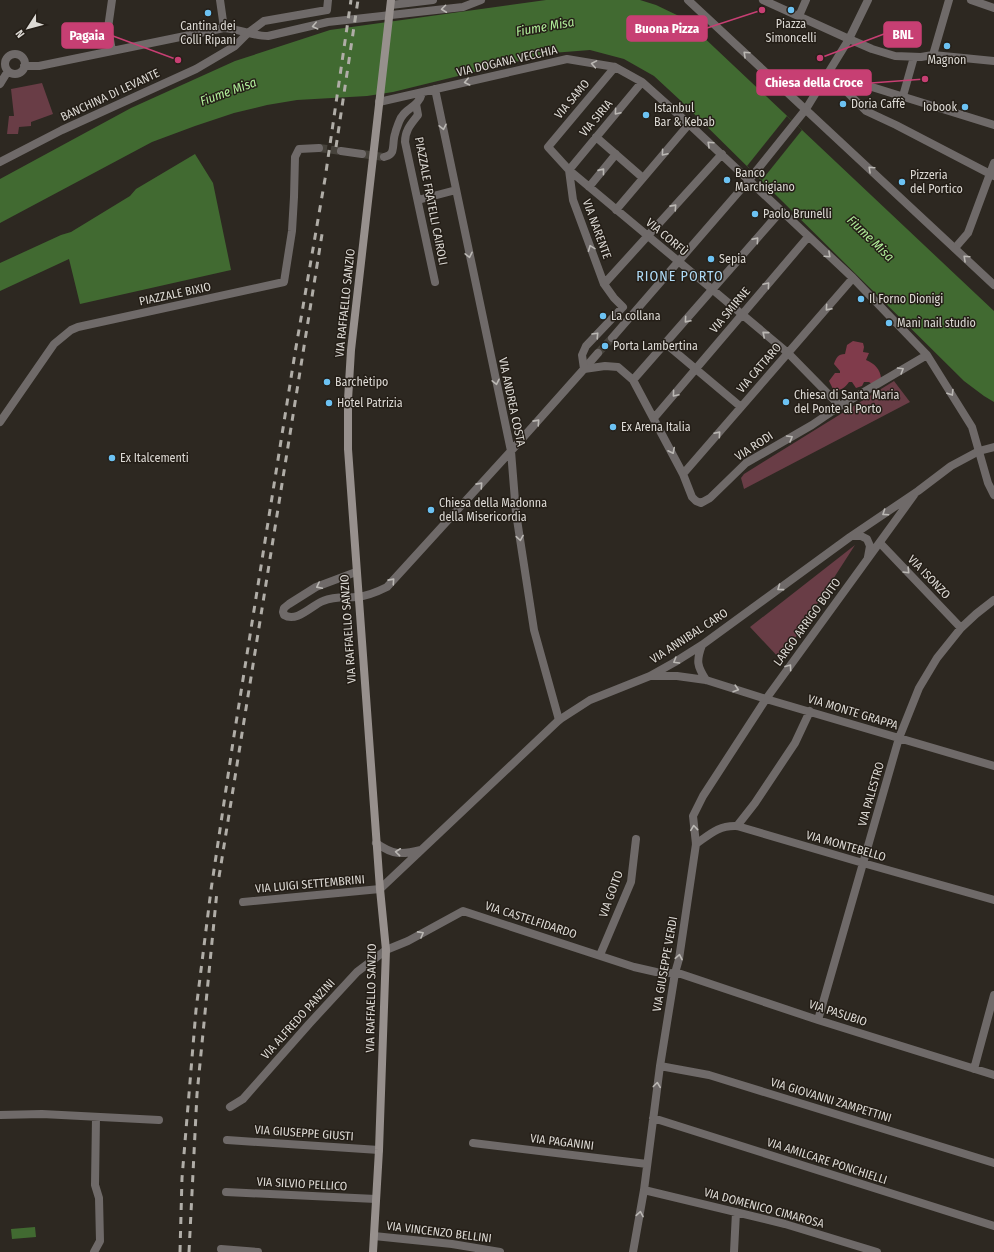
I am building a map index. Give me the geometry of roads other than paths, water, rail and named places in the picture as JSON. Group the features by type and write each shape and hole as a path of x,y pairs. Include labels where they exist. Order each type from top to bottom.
{"main road":[{"name":"VIA RAFFAELLO SANZIO","path":"374,1252 386,950 376,843 356,572 348,449 348,400 352,342 391,2"}],"street":[{"path":"112,0 108,28 112,51"},
{"path":"220,0 224,28"},
{"name":"BANCHINA DI LEVANTE","path":"0,162 62,130 196,69 235,46 248,33 264,21 327,10 328,0"},
{"path":"391,2 433,0"},
{"path":"24,66 39,66 224,28 235,29 258,36 268,36 328,22 463,7 481,0"},
{"path":"688,0 994,285"},
{"path":"763,0 872,49 895,56 914,57 934,55 994,61"},
{"path":"799,16 806,0"},
{"path":"612,338 749,180 806,109 849,39 868,0"},
{"path":"934,55 950,0"},
{"path":"972,0 994,8"},
{"path":"12,55 21,57 24,62 23,69 14,74 8,71 5,62 8,58 12,55"},
{"path":"903,96 914,57"},
{"name":"VIA DOGANA VECCHIA","path":"380,102 568,59 615,67 642,82 722,154 853,278 927,355 972,427 988,483 994,495"},
{"name":"VIA SAMO","path":"568,170 548,147 615,67"},
{"path":"0,84 8,71"},
{"path":"828,73 994,125"},
{"path":"828,73 866,111 992,175"},
{"name":"VIA SIRIA","path":"568,170 642,82"},
{"name":"VIA ANDREA COSTA","path":"435,89 511,451 516,513 534,630 559,720"},
{"path":"384,157 389,156 392,152 395,133 400,118 407,110 420,100 422,93"},
{"name":"PIAZZALE FRATELLI CAIROLI","path":"416,104 418,115 410,124 405,133 405,142 436,282"},
{"path":"616,210 689,124"},
{"path":"596,137 643,178"},
{"name":"PIAZZALE BIXIO","path":"0,422 54,344 71,330 78,327 284,282 292,232 295,157 300,149 319,148"},
{"path":"341,151 362,154"},
{"path":"589,187 616,154"},
{"path":"604,284 722,154"},
{"path":"955,248 968,233 992,175 994,163"},
{"name":"VIA CORFÙ","path":"568,170 788,353 840,406"},
{"name":"VIA NARENTE","path":"568,170 573,200 604,284 614,298 632,316"},
{"path":"418,200 456,190"},
{"path":"584,369 605,366 618,367 633,380 781,211"},
{"name":"VIA SMIRNE","path":"654,418 808,237"},
{"name":"VIA CATTARO","path":"683,474 853,278"},
{"path":"584,369 582,355 586,346 623,307"},
{"path":"666,344 740,407"},
{"path":"356,572 316,587 284,608 284,615 291,618 297,616 321,601 334,597 358,597 372,594 387,587 598,353"},
{"name":"VIA RODI","path":"633,380 683,474 692,497 696,501 702,503 710,498 746,463 927,355"},
{"name":"VIA ANNIBAL CARO","path":"380,889 559,720 590,700 650,676 702,645 850,537 918,491 951,466 979,451 994,446"},
{"name":"LARGO ARRIGO BOITO","path":"766,699 918,491"},
{"path":"850,537 861,536 867,539 870,546 867,560"},
{"name":"VIA ISONZO","path":"880,543 961,628"},
{"name":"VIA PALESTRO","path":"818,1020 899,738 919,688 937,658 961,628 994,600"},
{"path":"702,645 697,657 699,669 706,680"},
{"name":"VIA MONTE GRAPPA","path":"650,676 677,676 706,680 994,766"},
{"name":"VIA GIUSEPPE VERDI","path":"633,1252 644,1190 660,1066 675,973 679,960 696,844 693,823 694,816 703,796 766,699"},
{"path":"737,826 755,803 795,743 810,711"},
{"name":"VIA MONTEBELLO","path":"696,844 720,828 737,826 994,900"},
{"name":"VIA GOITO","path":"600,955 631,882 636,839"},
{"path":"376,843 386,850 394,853 407,853 422,849"},
{"name":"VIA LUIGI SETTEMBRINI","path":"243,902 380,889"},
{"name":"VIA CASTELFIDARDO","path":"386,950 408,941 463,911 634,967 656,972 675,973"},
{"name":"VIA ALFREDO PANZINI","path":"230,1107 243,1099 357,972 386,950"},
{"name":"VIA PASUBIO","path":"675,973 818,1020 994,1075"},
{"path":"974,1069 994,995"},
{"name":"VIA GIOVANNI ZAMPETTINI","path":"660,1066 709,1075 994,1163"},
{"path":"0,1115 42,1114 160,1120"},
{"path":"94,1252 100,1241 99,1198 95,1185 96,1117"},
{"name":"VIA AMILCARE PONCHIELLI","path":"653,1118 994,1226"},
{"name":"VIA GIUSEPPE GIUSTI","path":"227,1140 379,1150"},
{"name":"VIA PAGANINI","path":"473,1143 647,1164"},
{"name":"VIA DOMENICO CIMAROSA","path":"644,1190 785,1224 877,1252"},
{"name":"VIA SILVIO PELLICO","path":"226,1192 376,1199"},
{"path":"734,1252 736,1212"},
{"name":"VIA VINCENZO BELLINI","path":"374,1236 452,1244 500,1252"},
{"path":"221,1249 258,1252"}],"water":[{"name":"Fiume Misa","path":"546,0 640,0 656,5 681,17 698,32 994,311 994,402 964,381 654,76 624,59 590,50 552,53 393,92 367,96 297,100 234,113 152,142 0,223 0,179 131,108 235,61 330,30"},
{"path":"195,154 213,183 231,270 80,304 69,259 0,291 0,263 61,235 71,232 130,196 136,189"},
{"path":"35,1227 36,1237 12,1239 11,1229"}],"tunnel":[{"path":"319,148 341,151"},
{"path":"362,154 384,157"},
{"path":"598,353 612,338"}],"railway":[{"path":"180,1252 182,1178 196,1010 211,890 295,353 325,179 351,0"},
{"path":"336,147 358,0"},
{"path":"219,877 323,228"},
{"path":"189,1252 197,1094 217,891"}],"place":[{"name":"Buona Pizza","path":"762,10"},
{"name":"Piazza Simoncelli","path":"791,10"},
{"name":"Cantina dei Colli Ripani","path":"208,13"},
{"name":"Magnon","path":"947,46"},
{"name":"BNL","path":"820,58"},
{"name":"Pagaia","path":"178,60"},
{"name":"Chiesa della Croce","path":"925,79"},
{"name":"Doria Caffè","path":"843,104"},
{"name":"Iobook","path":"965,107"},
{"name":"Istanbul Bar & Kebab","path":"646,115"},
{"name":"Banco Marchigiano","path":"727,180"},
{"name":"Pizzeria del Portico","path":"902,182"},
{"name":"Paolo Brunelli","path":"755,214"},
{"name":"Sepia","path":"711,259"},
{"name":"Il Forno Dionigi","path":"861,299"},
{"name":"La collana","path":"603,316"},
{"name":"Manì nail studio","path":"889,323"},
{"name":"Porta Lambertina","path":"605,346"},
{"name":"Barchètipo","path":"327,382"},
{"name":"Chiesa di Santa Maria del Ponte al Porto","path":"786,402"},
{"name":"Hotel Patrizia","path":"329,403"},
{"name":"Ex Arena Italia","path":"613,427"},
{"name":"Ex Italcementi","path":"112,458"},
{"name":"Chiesa della Madonna della Misericordia","path":"431,510"}],"district":[{"name":"RIONE PORTO","path":"680,276"}]}
